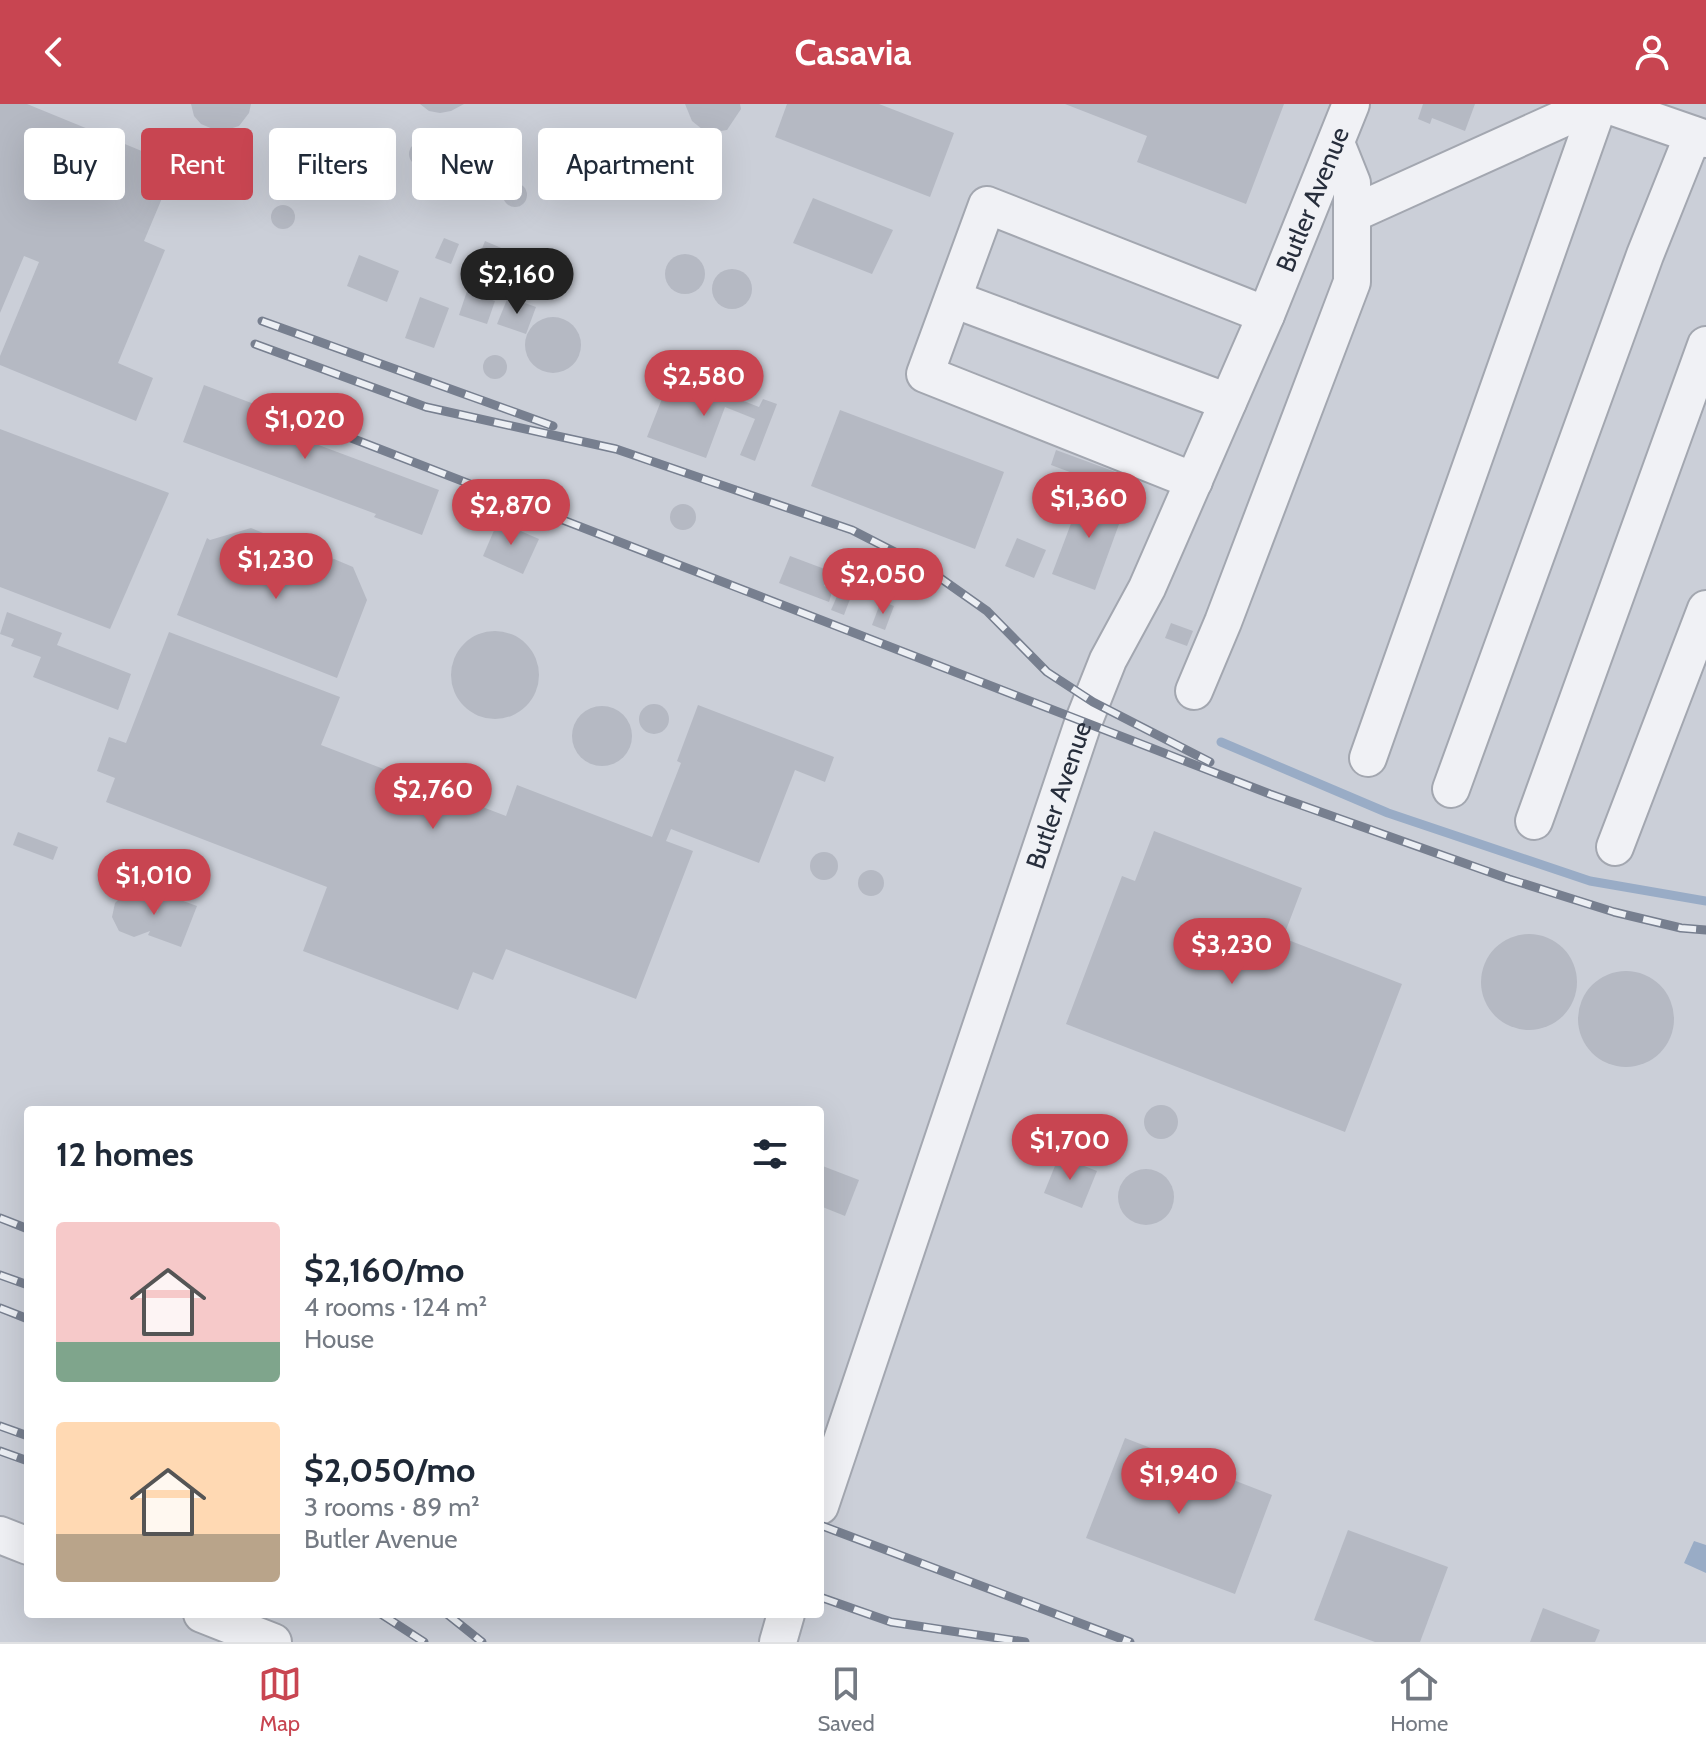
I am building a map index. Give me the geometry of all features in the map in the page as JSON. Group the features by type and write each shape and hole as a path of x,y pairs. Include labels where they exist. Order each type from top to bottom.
{"street":[{"name":"Butler Avenue","path":"824,1494 1083,723 1108,660 1147,588 1266,315 1351,104"},
{"path":"1354,213 1610,105 1700,137 1640,268 1451,789"},
{"path":"1368,758 1610,105"},
{"path":"1194,691 1352,282 1352,183 1336,143"},
{"path":"1194,481 925,374 987,205 1266,315"},
{"path":"953,299 1228,402"},
{"path":"1534,821 1706,345"},
{"path":"1615,847 1706,609"},
{"path":"0,1535 24,1544"},
{"path":"212,1618 273,1642"},
{"path":"778,1642 785,1618"}],"shaded area":[{"path":"0,104 1706,104 1706,1642 0,1642"}],"water":[{"path":"1694,1541 1706,1545 1706,1573 1684,1563"}],"building":[{"path":"0,104 27,104 86,128 24,128 24,200 125,200 125,144 141,151 141,200 161,200 144,241 165,250 118,363 153,378 136,421 0,365 0,356 39,262 24,256 0,313"},
{"path":"191,104 251,104 249,113 239,126 233,128 210,128 194,116"},
{"path":"420,104 464,104 440,113 429,111"},
{"path":"685,104 740,104 741,109 727,130 701,128 692,121"},
{"path":"787,104 879,104 954,133 930,197 775,137"},
{"path":"1065,104 1284,104 1246,204 1137,162 1147,136"},
{"path":"1423,104 1475,104 1465,131 1432,118 1430,124 1418,119"},
{"path":"522,186 526,190 526,200 520,206 510,206 504,200 522,200"},
{"path":"813,198 893,230 872,274 793,243"},
{"path":"283,205 292,208 295,217 292,226 283,229 274,226 271,217 274,208"},
{"path":"444,238 459,244 451,264 435,258"},
{"path":"485,241 527,259 521,275 506,270 500,287 471,276"},
{"path":"685,254 699,260 705,274 699,288 685,294 671,288 665,274 671,260"},
{"path":"359,255 399,271 387,302 347,286"},
{"path":"732,269 746,275 752,289 746,303 732,309 718,303 712,289 718,275"},
{"path":"467,291 495,301 487,324 459,315"},
{"path":"420,297 449,308 434,348 405,338"},
{"path":"508,297 536,307 526,334 497,324"},
{"path":"553,317 573,325 581,345 573,365 553,373 533,365 525,345 533,325"},
{"path":"495,355 503,359 507,367 503,375 495,379 487,375 483,367 487,359"},
{"path":"672,373 759,407 763,399 777,404 755,461 740,455 755,419 725,407 706,458 647,437"},
{"path":"204,385 270,410 265,425 439,490 422,535 374,517 376,514 183,442"},
{"path":"840,410 1004,472 975,549 811,486"},
{"path":"0,429 169,493 110,629 0,587"},
{"path":"1056,450 1132,478 1126,493 1051,465"},
{"path":"1084,489 1126,505 1095,590 1052,574"},
{"path":"683,504 692,508 696,517 692,526 683,530 674,526 670,517 674,508"},
{"path":"498,521 539,539 523,574 483,556"},
{"path":"251,528 268,535 284,567 295,571 334,559 353,567 367,600 337,678 177,615 207,538 210,540"},
{"path":"1017,538 1046,550 1034,578 1005,566"},
{"path":"790,556 830,571 824,586 833,589 829,602 779,583"},
{"path":"841,587 853,591 844,615 831,610"},
{"path":"881,601 894,606 885,630 872,625"},
{"path":"7,612 62,633 57,645 131,674 118,710 33,677 41,657 11,646 14,639 0,634"},
{"path":"1171,623 1193,631 1187,646 1165,638"},
{"path":"495,631 520,638 532,650 539,675 532,700 520,712 495,719 470,712 458,700 451,675 458,650 470,638"},
{"path":"169,632 340,697 321,745 506,816 517,785 652,837 681,763 677,761 698,705 834,757 825,782 795,770 759,863 671,829 666,841 693,851 636,999 506,949 493,980 473,972 458,1010 303,951 327,887 106,802 115,778 97,771 109,737 126,743"},
{"path":"654,704 660,705 668,713 668,725 660,733 654,734 648,733 640,725 639,719 640,713 648,705"},
{"path":"602,706 613,708 623,715 630,725 630,747 623,757 613,764 602,766 591,764 581,757 574,747 572,736 574,725 581,715 591,708"},
{"path":"1154,831 1302,888 1283,938 1402,984 1345,1132 1066,1024 1122,876 1135,881"},
{"path":"18,832 58,847 53,860 13,845"},
{"path":"824,852 834,856 838,866 834,876 824,880 814,876 810,866 814,856"},
{"path":"871,870 880,874 884,883 880,892 871,896 862,892 858,883 862,874"},
{"path":"136,892 150,898 157,912 164,894 197,906 181,947 148,935 150,931 134,937 119,931 112,917 115,903 124,894"},
{"path":"1529,934 1547,938 1563,948 1573,964 1577,982 1573,1000 1563,1016 1547,1026 1529,1030 1511,1026 1495,1016 1485,1000 1481,982 1485,964 1495,948 1511,938"},
{"path":"1626,971 1644,975 1660,985 1670,1001 1674,1019 1670,1037 1660,1053 1644,1063 1626,1067 1608,1063 1592,1053 1582,1037 1578,1019 1582,1001 1592,985 1608,975"},
{"path":"1161,1105 1173,1110 1178,1122 1173,1134 1161,1139 1149,1134 1144,1122 1149,1110"},
{"path":"1059,1156 1097,1171 1082,1208 1044,1193"},
{"path":"824,1167 859,1180 845,1216 824,1208"},
{"path":"1146,1169 1166,1177 1174,1197 1166,1217 1146,1225 1126,1217 1118,1197 1126,1177"},
{"path":"1125,1438 1272,1495 1235,1594 1086,1538"},
{"path":"1348,1530 1448,1567 1420,1642 1375,1642 1314,1620"},
{"path":"1543,1608 1600,1630 1595,1642 1530,1642"}],"waterway":[{"path":"1221,742 1388,813 1590,881 1706,901"}],"railway":[{"path":"262,321 553,426"},
{"path":"255,344 426,407 616,449 852,530 926,568 987,611 1047,672 1093,702 1210,762"},
{"path":"328,429 1270,794 1509,879 1614,912 1681,928 1706,930"},
{"path":"0,1218 24,1227"},
{"path":"0,1275 24,1284"},
{"path":"0,1308 24,1317"},
{"path":"0,1426 24,1435"},
{"path":"0,1451 24,1460"},
{"path":"824,1527 1130,1642"},
{"path":"824,1598 891,1622 1025,1642"},
{"path":"387,1618 424,1642"},
{"path":"452,1618 482,1642"}]}
